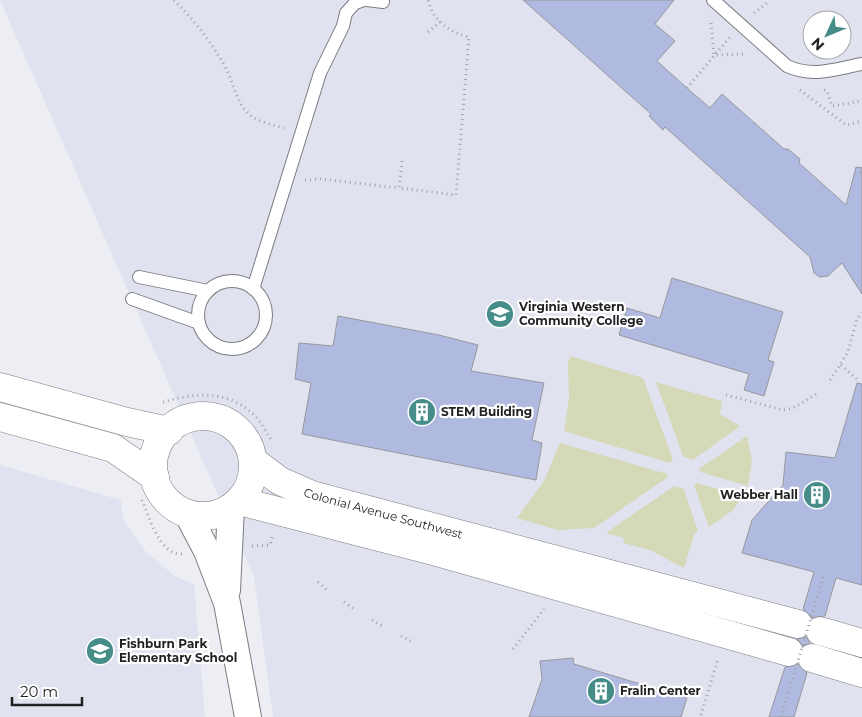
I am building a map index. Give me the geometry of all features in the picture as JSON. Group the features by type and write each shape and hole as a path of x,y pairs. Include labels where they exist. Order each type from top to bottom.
{"main road":[{"path":"0,387 127,422 169,430"},
{"path":"0,417 112,448 148,486 158,487 168,501 187,513 212,516 235,504 249,488 253,473 253,461 247,442 237,428 222,419 206,416 188,418 169,430 162,438 155,453 148,486"},
{"name":"Colonial Avenue Southwest","path":"253,461 280,481 312,495 862,643"},
{"name":"Colonial Avenue Southwest","path":"235,504 437,552 862,673"}],"street":[{"path":"227,603 235,504"},
{"path":"187,513 204,546 227,603 248,717"}],"lane":[{"path":"253,288 320,73 343,26 346,13 355,3 365,0 383,2"},
{"path":"713,0 787,66 801,72 821,72 862,64"},
{"path":"139,277 208,292"},
{"path":"238,281 253,288 265,306 266,325 256,339 242,348 223,348 207,338 199,323 199,306 208,292 221,282 238,281"},
{"path":"132,299 199,323"}],"path":[{"path":"174,0 196,22 216,51 233,82 238,100 250,116 301,133"},
{"path":"304,180 321,179 456,195 469,37 455,34 440,22 430,7 428,0"},
{"path":"710,15 714,55"},
{"path":"428,32 440,22"},
{"path":"687,88 732,34"},
{"path":"714,55 748,54"},
{"path":"799,90 846,125 862,121"},
{"path":"832,106 833,116"},
{"path":"399,188 402,161"},
{"path":"860,174 862,166"},
{"path":"830,380 841,365 854,335 857,319 862,313"},
{"path":"841,365 859,381"},
{"path":"726,395 783,410 794,408 818,394"},
{"path":"157,404 189,395 206,395 226,399 243,406 258,419 275,444"},
{"path":"148,486 157,538 178,555 187,554"},
{"path":"246,546 270,545 274,530"},
{"path":"781,717 824,575"},
{"path":"318,582 327,590"},
{"path":"344,602 354,609"},
{"path":"513,649 544,609"},
{"path":"372,620 382,626"},
{"path":"401,636 411,641"},
{"path":"701,715 718,659"}],"shaded area":[{"name":"Virginia Western Community College","path":"0,0 862,0 862,717 273,717 254,577"},
{"name":"Fishburn Park Elementary School","path":"0,465 121,500 123,519 146,552 176,577 194,584 205,717 0,717"}],"green space":[{"path":"570,356 643,378 673,460 670,463 564,431 569,399 568,364"},
{"path":"656,382 722,401 720,414 740,426 693,460 683,456"},
{"path":"747,436 752,462 748,486 700,472 699,469"},
{"path":"560,443 667,474 668,477 594,528 558,530 517,518 544,481"},
{"path":"697,483 743,496 732,511 709,527 694,485"},
{"path":"674,486 684,489 698,531 694,535 684,568 650,550 623,543 624,538 606,533"}],"building":[{"path":"523,0 674,0 655,24 675,41 657,61 687,88 710,108 722,94 784,149 788,149 800,159 799,163 846,205 856,167 862,168 862,294 842,263 828,276 820,277 814,273 810,257 665,127 663,130 649,116 651,114"},
{"path":"672,278 783,312 768,360 774,362 764,396 744,390 749,374 619,335 627,308 660,318"},
{"name":"STEM Building","path":"338,316 439,335 478,345 471,371 544,383 532,440 542,443 536,480 302,434 311,383 295,379 299,343 333,346"},
{"name":"Webber Hall","path":"857,383 862,384 862,585 836,578 825,616 812,618 803,609 814,572 742,553 752,520 783,485 786,452 835,458"},
{"path":"806,637 810,643 803,646 797,639"},
{"name":"Fralin Center","path":"573,658 574,664 687,698 681,717 529,717 542,679 540,661"},
{"path":"798,664 807,673 794,717 769,717 785,667"}],"place":[{"name":"Virginia Western Community College","path":"500,314"},
{"name":"STEM Building","path":"422,412"},
{"name":"Webber Hall","path":"817,495"},
{"name":"Fishburn Park Elementary School","path":"100,651"},
{"name":"Fralin Center","path":"601,691"}]}
